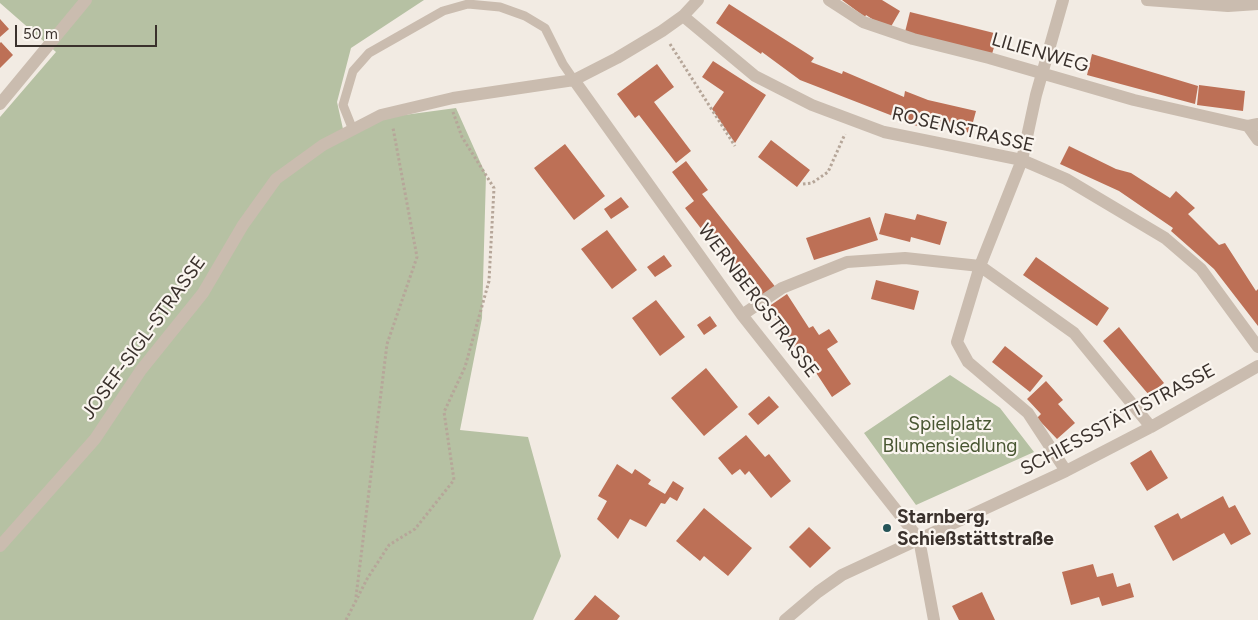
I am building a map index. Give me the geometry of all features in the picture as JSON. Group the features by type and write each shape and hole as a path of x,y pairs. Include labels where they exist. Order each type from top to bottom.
{"street":[{"path":"0,104 86,0"},
{"name":"JOSEF-SIGL-STRASSE","path":"0,546 95,439 141,370 203,293 243,225 276,179 323,145 390,112 448,100 574,80 617,58 662,31 682,16 698,0"},
{"name":"LILIENWEG","path":"829,0 863,22 913,39 1042,73 1134,100 1253,125 1258,140"},
{"path":"1063,0 1042,73 1022,160 980,266 957,342 968,362 1028,413 1066,471"},
{"path":"1147,0 1228,6 1258,4"},
{"name":"ROSENSTRASSE","path":"682,16 755,76 812,105 884,132 1022,160 1066,179 1165,238 1201,269 1258,347"},
{"name":"WERNBERGSTRASSE","path":"574,80 742,315 919,539"},
{"path":"742,315 782,288 847,262 905,258 980,266 1074,333 1151,427"},
{"name":"SCHIESSSTÄTTSTRASSE","path":"785,620 818,592 842,575 1066,471 1151,427 1258,366"},
{"path":"919,539 934,620"}],"lane":[{"path":"353,130 343,105 353,72 369,53 443,11 468,4 500,7 525,16 545,28 563,64 574,80"}],"path":[{"path":"662,31 735,146"},
{"path":"346,620 389,545 415,529 454,480 444,412 465,367 489,281 494,188 462,136 448,100"},
{"path":"356,600 387,344 417,258 390,112"},
{"path":"803,184 812,183 828,172 852,120"}],"green space":[{"path":"0,0 424,0 351,48 337,102 345,138 382,118 456,108 486,175 482,318 460,430 528,437 561,556 533,620 0,620 0,117 56,52 0,3"},
{"name":"Spielplatz Blumensiedlung","path":"950,375 1000,408 1034,452 916,505 864,433"}],"building":[{"path":"842,0 882,0 900,11 889,30 866,15 865,17"},
{"path":"729,4 814,58 811,62 842,74 843,71 904,97 905,91 928,100 976,111 970,133 941,126 941,128 922,122 921,127 897,120 898,118 800,80 762,52 761,54 716,23"},
{"path":"910,12 998,34 992,54 905,32"},
{"path":"0,19 9,29 0,37"},
{"path":"0,43 13,55 0,68"},
{"path":"1092,54 1198,86 1195,104 1087,75"},
{"path":"713,61 766,95 735,143 712,109 724,92 702,77"},
{"path":"657,64 674,87 654,102 691,151 676,163 639,115 635,118 617,94"},
{"path":"1199,85 1245,91 1243,111 1197,105"},
{"path":"771,140 810,170 797,187 758,157"},
{"path":"565,144 605,196 574,220 534,168"},
{"path":"1069,146 1116,169 1131,173 1170,198 1176,191 1195,208 1188,214 1219,245 1225,243 1256,291 1258,289 1258,326 1214,269 1171,231 1173,228 1119,191 1060,164"},
{"path":"686,161 708,190 702,194 777,289 761,301 716,243 713,244 685,208 694,201 672,172"},
{"path":"621,197 629,207 611,219 604,209"},
{"path":"885,213 915,220 917,214 947,222 940,245 911,237 910,242 879,234"},
{"path":"870,217 878,240 814,260 806,238"},
{"path":"607,230 637,270 612,289 581,249"},
{"path":"664,255 672,266 655,277 647,267"},
{"path":"1036,257 1109,308 1097,326 1023,275"},
{"path":"876,280 919,291 914,310 871,299"},
{"path":"787,294 809,328 813,326 819,335 829,329 838,342 827,349 851,384 832,397 807,359 804,361 768,307"},
{"path":"656,300 685,337 660,356 632,318"},
{"path":"710,316 717,326 704,335 697,325"},
{"path":"1119,327 1164,383 1149,395 1103,341"},
{"path":"1005,346 1043,376 1030,392 992,362"},
{"path":"706,368 738,407 704,436 671,398"},
{"path":"1046,381 1063,400 1058,404 1075,423 1057,439 1037,418 1041,414 1027,399"},
{"path":"769,396 779,407 758,425 748,414"},
{"path":"746,435 765,457 769,454 791,481 771,498 749,471 745,475 740,469 732,475 718,458"},
{"path":"1151,450 1168,478 1147,491 1130,463"},
{"path":"617,464 632,474 635,469 651,480 648,484 665,494 673,481 684,488 677,501 670,497 665,504 661,503 646,527 630,519 618,539 597,519 607,501 598,496"},
{"path":"1223,496 1229,508 1235,505 1251,534 1231,545 1224,533 1173,561 1154,526 1178,513 1181,519"},
{"path":"704,508 752,548 728,576 704,556 700,561 676,541"},
{"path":"809,527 831,548 810,568 789,547"},
{"path":"1093,564 1097,577 1113,573 1117,587 1130,583 1134,597 1102,606 1099,597 1071,605 1062,572"},
{"path":"982,592 995,620 959,620 952,606"},
{"path":"595,595 620,616 617,620 574,620"}],"place":[{"name":"Starnberg, Schießstättstraße","path":"887,528"}]}
